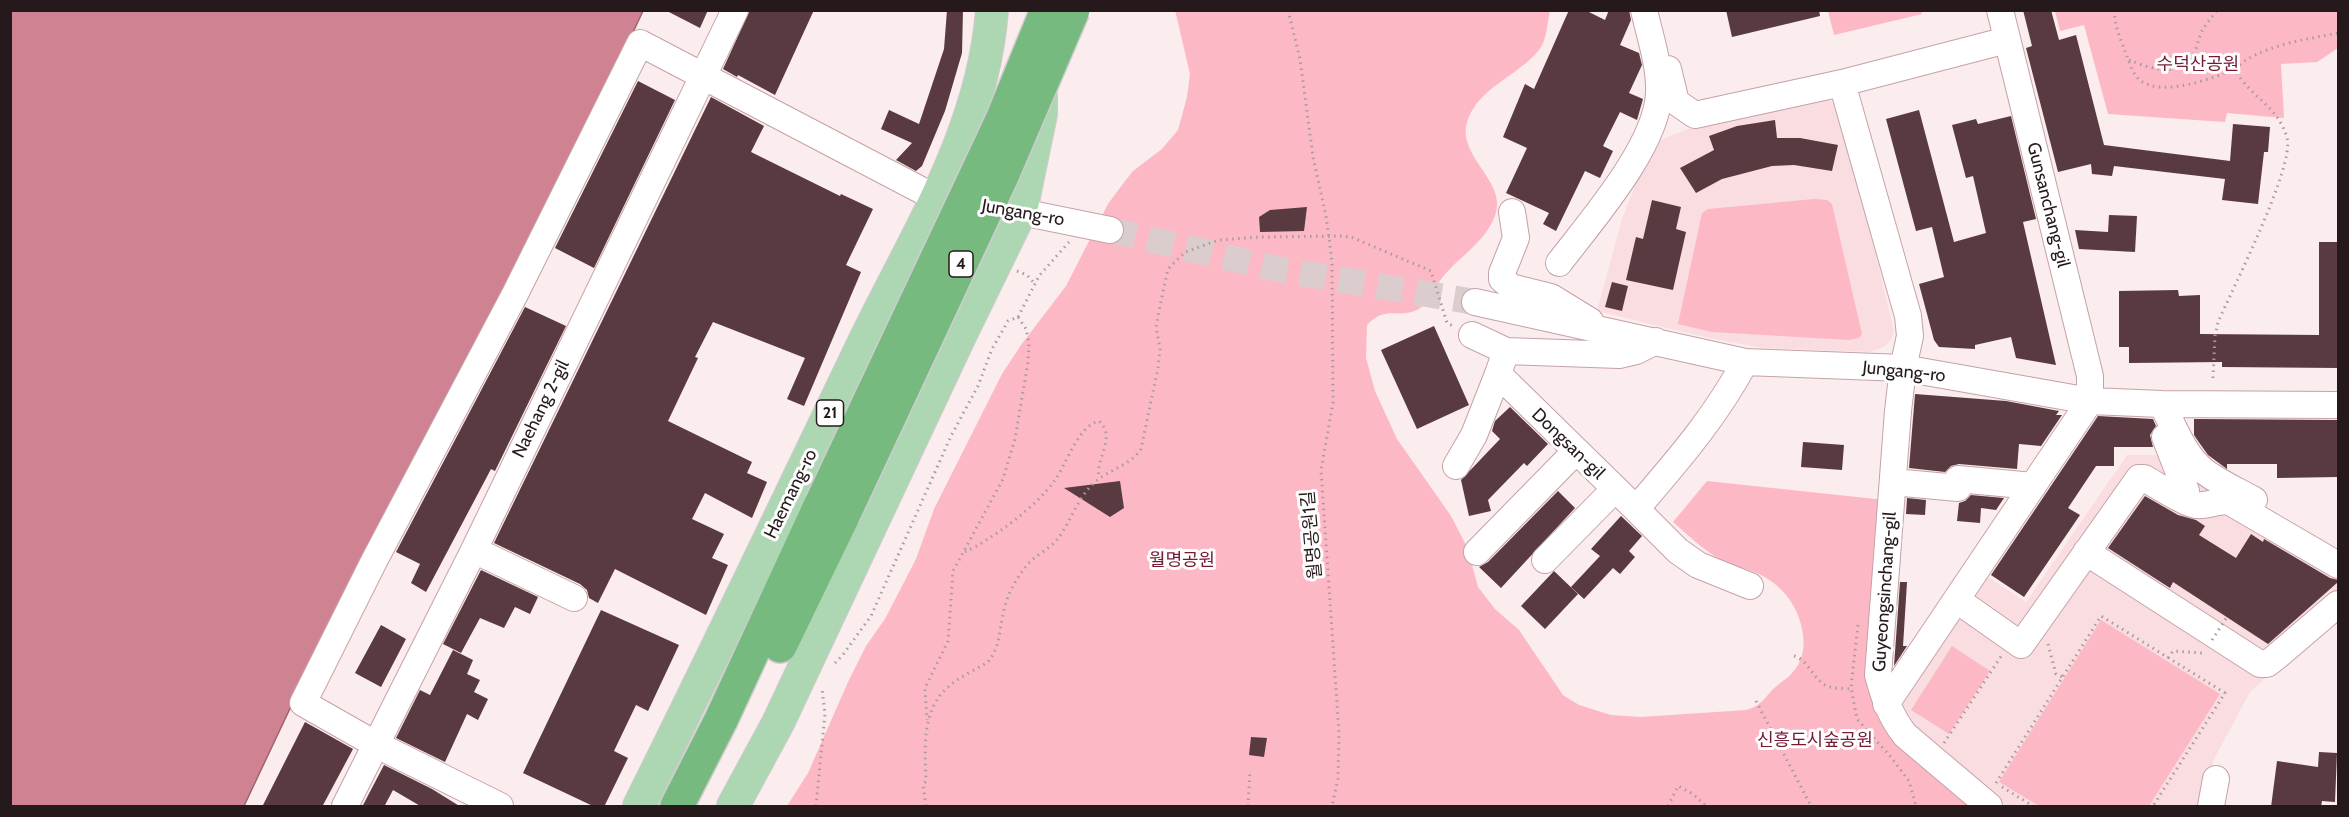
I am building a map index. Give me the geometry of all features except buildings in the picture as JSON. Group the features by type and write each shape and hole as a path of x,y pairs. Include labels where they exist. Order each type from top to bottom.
{"highway":[{"name":"4","path":"702,807 1002,120 1047,10"},
{"name":"4","path":"677,807 832,510 1002,176 1073,10"}],"main road":[{"name":"Haemang-ro","path":"639,807 949,173 974,107 989,46 992,10"},
{"path":"733,807 783,713 1021,211 1041,114 1041,45 1034,10"},
{"path":"889,293 912,263 930,254 950,255 961,267 963,289 960,336"}],"street":[{"name":"Naehang 2-gil","path":"345,807 474,550 735,10"},
{"path":"1559,263 1632,164 1654,117 1659,94 1657,70 1644,10"},
{"path":"1654,10 1676,102 1695,115 1842,83 2007,40"},
{"name":"Gunsanchang-gil","path":"2000,10 2090,376 2090,401"},
{"name":"Jungang-ro","path":"375,744 303,703 374,561 515,294 640,43 936,198 1021,211 1110,230"},
{"name":"Guyeongsinchang-gil","path":"1842,83 1908,316 1910,336 1903,369 1878,675 1886,704 1905,735 1989,807"},
{"path":"1512,212 1516,238 1502,273 1502,279 1506,284 1551,297 1603,330"},
{"name":"Jungang-ro","path":"1475,302 1745,362 1903,369 2090,401 2156,404 2338,405"},
{"path":"1472,334 1506,351 1619,355 1636,351 1656,341"},
{"path":"1456,466 1474,435 1506,351"},
{"path":"1636,509 1702,431 1727,397 1745,362"},
{"name":"Dongsan-gil","path":"1498,375 1678,551 1698,565 1750,586"},
{"path":"1886,704 2090,401"},
{"path":"2156,404 2186,491 2186,501"},
{"path":"2156,404 2186,449 2205,472 2338,548"},
{"path":"1477,552 1576,452"},
{"path":"1957,600 2021,645 2139,478 2144,478 2196,506 2230,502 2338,565"},
{"path":"1893,482 1958,488 1958,479 2033,486"},
{"path":"1545,560 1615,489"},
{"path":"474,550 574,598"},
{"path":"2086,552 2260,664 2267,663 2276,657 2338,604"},
{"path":"375,744 500,807"},
{"path":"2211,807 2217,780"}],"path":[{"name":"월명공원1길","path":"1288,10 1300,59 1332,261 1333,403 1321,470 1340,733 1338,779 1332,807"},
{"path":"2115,10 2114,16 2135,75 2142,82 2157,87 2200,83 2235,69 2243,62 2279,46 2338,33"},
{"path":"2129,60 2161,70 2177,68 2188,63 2197,48 2202,31 2217,10"},
{"path":"2213,378 2218,322 2277,190 2286,161 2288,140 2271,107 2250,90 2235,69"},
{"path":"826,668 842,656 871,616 951,436 978,386 992,349 1008,321 1018,317 1035,284 1066,247 1074,232 1075,222"},
{"path":"927,722 932,708 948,687 993,657 999,640 1004,611 1025,566 1054,543 1090,486 1137,455 1143,441 1158,368 1160,349 1156,327 1168,269 1185,252 1219,240 1351,237 1431,271 1447,323 1472,334"},
{"path":"1016,271 1027,275 1035,284"},
{"path":"926,807 922,785 926,781 925,688 948,641 950,583 953,571 1002,479 1016,439 1029,352 1026,329 1018,317"},
{"path":"963,553 987,540 1037,502 1057,477 1078,440 1091,424 1099,421 1105,427 1107,438 1098,463 1099,478"},
{"path":"2033,807 1995,783 2101,616 2224,693 2153,807"},
{"path":"2212,640 2227,617"},
{"path":"2168,658 2173,651 2203,654 2206,650"},
{"path":"1940,750 2004,652"},
{"path":"1794,656 1806,663 1812,675 1824,685 1852,689"},
{"path":"2056,674 2062,677"},
{"path":"816,807 825,701 819,680"},
{"path":"1756,701 1811,807"},
{"path":"1248,807 1250,770"},
{"path":"1668,807 1678,786 1693,794 1706,807"}],"shaded area":[{"path":"10,11 643,11 511,291 329,626 244,806 11,806"},
{"path":"1829,100 1837,105 1857,175 1894,331 1891,340 1885,346 1870,352 1763,348 1709,338 1597,311 1622,219 1640,173 1661,140 1705,122"},
{"path":"2127,455 2178,455 2338,554 2338,615 2250,692 2214,759 2203,806 2004,806 1925,743 1897,706 1985,575 2026,602"}],"green space":[{"name":"월명공원","path":"1175,10 1550,11 1545,36 1539,50 1482,98 1468,119 1466,132 1468,145 1495,191 1497,203 1495,216 1490,226 1478,242 1442,278 1421,307 1410,312 1380,315 1367,325 1366,358 1375,391 1397,439 1451,516 1467,547 1478,587 1495,609 1519,630 1563,695 1579,705 1611,715 1641,717 1746,710 1761,703 1790,675 1800,660 1804,645 1801,625 1793,605 1781,589 1764,576 1716,557 1673,522 1707,481 1885,500 1872,698 1877,715 1887,733 1973,806 787,806 808,773 866,646 885,619 916,559 934,509 1002,374 1066,286 1108,204 1133,171 1162,149 1178,130 1187,97 1190,74"},
{"path":"1921,10 1922,14 1834,35 1828,11"},
{"name":"수덕산공원","path":"2055,11 2338,11 2338,48 2317,62 2281,64 2284,118 2227,113 2225,122 2108,114 2084,25 2060,31"},
{"path":"1814,199 1827,200 1832,204 1862,334 1859,338 1849,340 1712,332 1678,324 1702,213 1708,209"},
{"path":"2101,620 2220,694 2149,806 2039,806 1999,782"},
{"path":"1952,646 1990,671 1949,734 1911,710"}],"tunnel":[{"path":"1110,230 1282,270 1475,302"}],"park label":[{"name":"신흥도시숲공원","path":"1815,741"}]}
